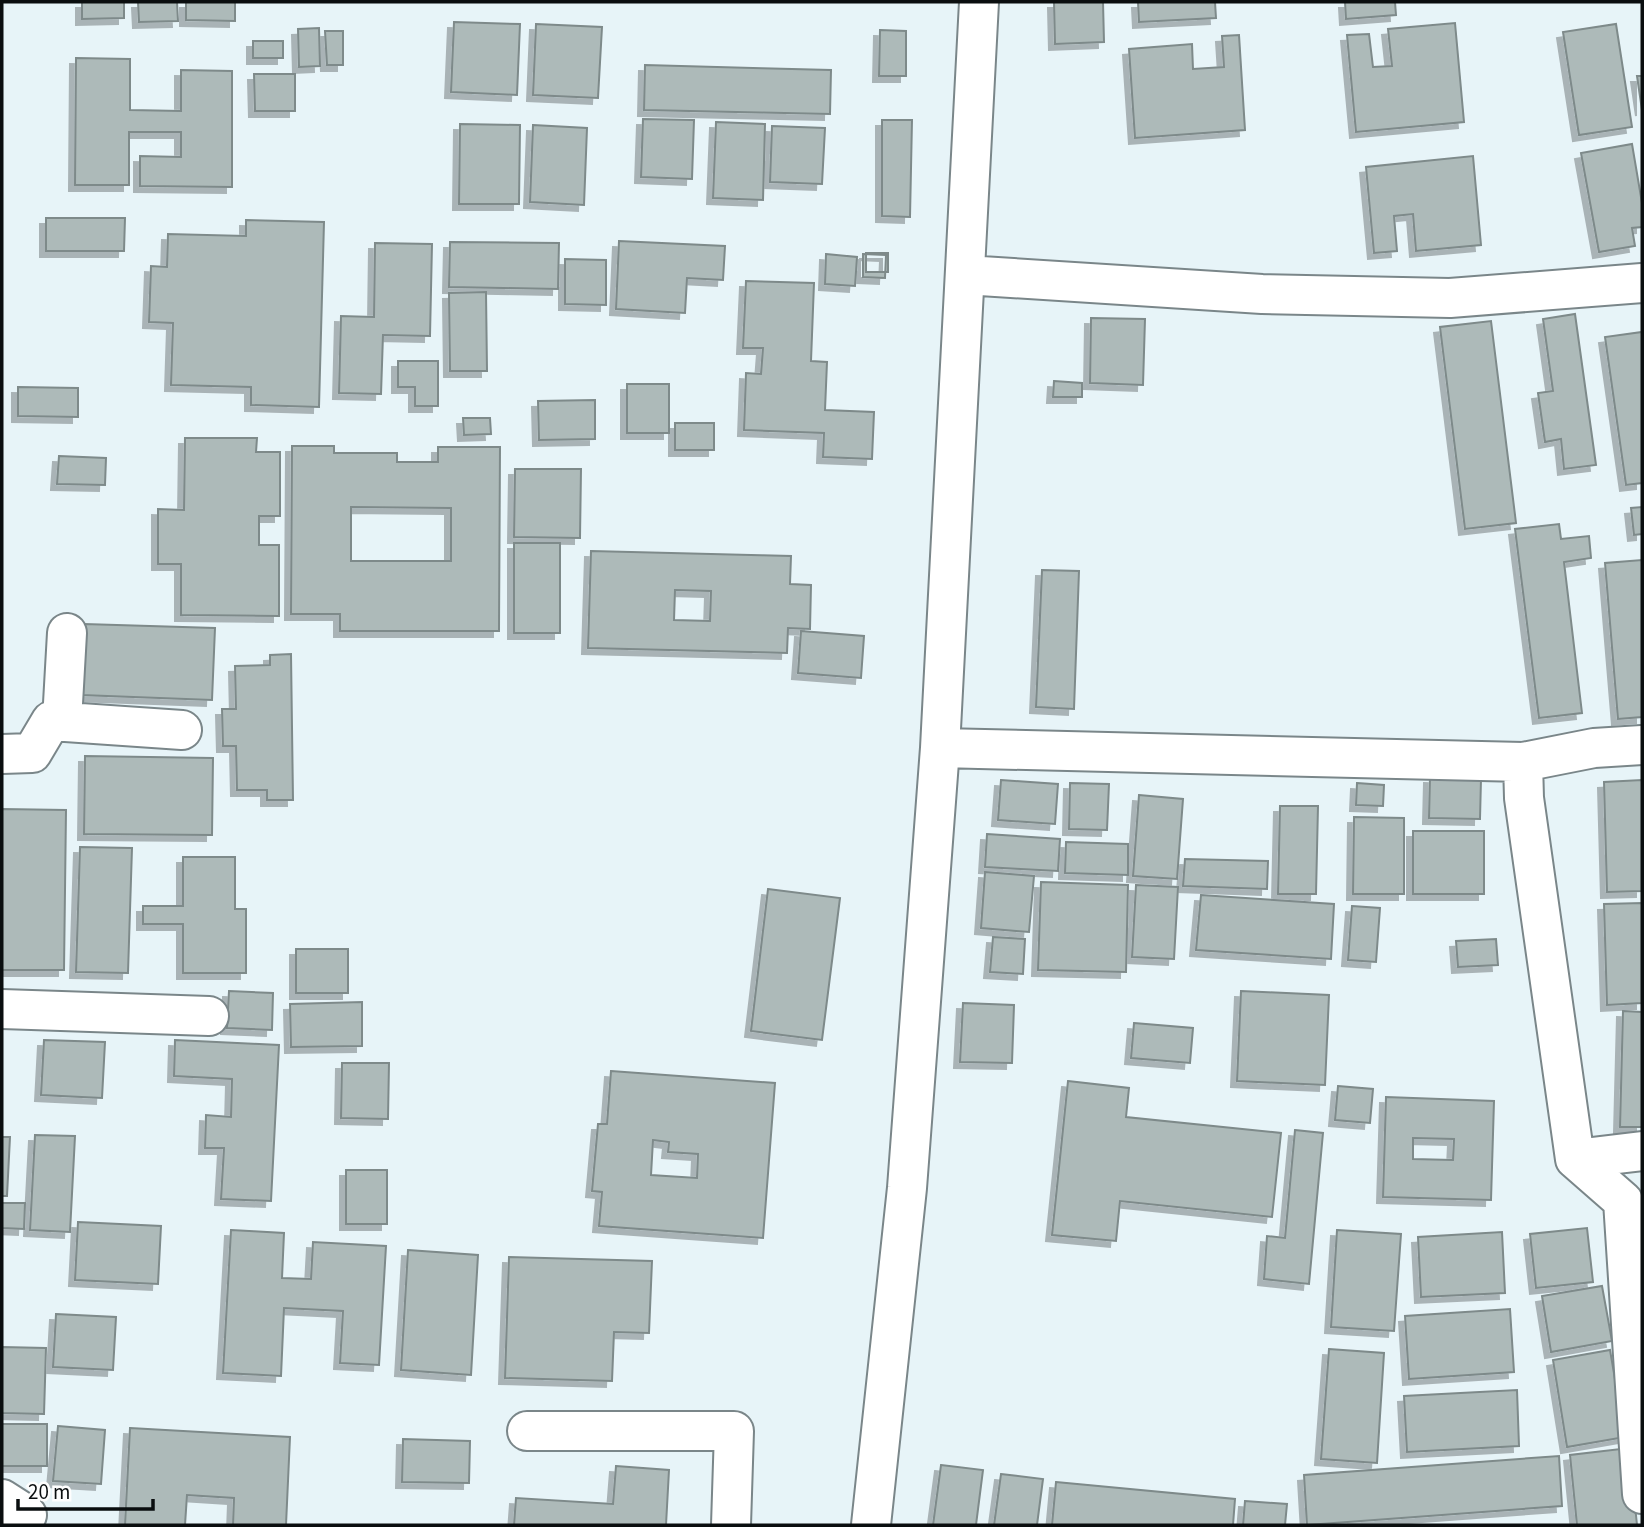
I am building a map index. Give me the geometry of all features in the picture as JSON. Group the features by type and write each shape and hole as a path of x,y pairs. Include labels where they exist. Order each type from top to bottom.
{"street":[{"path":"872,1525 907,1188 940,748 979,2"},
{"path":"965,275 1262,294 1450,298 1642,283"},
{"path":"62,722 67,633"},
{"path":"2,754 32,754 51,721 182,730"},
{"path":"940,748 1523,762 1594,748 1642,745"},
{"path":"1523,762 1524,798 1575,1159 1623,1201 1642,1494"},
{"path":"2,1009 209,1016"},
{"path":"1575,1159 1642,1151"},
{"path":"527,1431 734,1431 731,1525"},
{"path":"2,1499 27,1516 7,1525"}],"building":[{"path":"82,2 124,2 124,18 82,19"},
{"path":"138,2 177,2 178,21 139,22"},
{"path":"186,2 235,2 235,21 186,20"},
{"path":"1054,2 1103,2 1104,42 1055,44"},
{"path":"1138,2 1215,2 1216,18 1139,22"},
{"path":"1345,2 1395,2 1396,15 1346,19"},
{"path":"454,22 520,24 517,95 451,92"},
{"path":"1455,23 1464,122 1356,132 1347,35 1369,34 1373,67 1392,66 1388,29"},
{"path":"536,24 602,27 598,98 533,95"},
{"path":"1616,24 1632,127 1579,135 1563,32"},
{"path":"319,28 320,66 299,67 298,29"},
{"path":"880,30 906,31 906,76 879,76"},
{"path":"325,31 343,31 343,65 327,65"},
{"path":"1239,35 1245,130 1135,138 1129,49 1192,44 1193,69 1224,67 1222,36"},
{"path":"253,41 283,41 283,58 253,58"},
{"path":"76,58 130,59 130,110 181,111 181,70 232,71 232,187 140,186 140,156 181,157 181,132 129,132 129,185 75,185"},
{"path":"645,65 831,70 830,114 644,110"},
{"path":"254,74 295,74 295,111 255,111"},
{"path":"1637,76 1642,76 1642,110"},
{"path":"643,119 694,120 692,179 641,177"},
{"path":"882,120 912,120 910,217 882,216"},
{"path":"716,122 765,124 763,200 713,198"},
{"path":"460,124 520,125 519,204 459,204"},
{"path":"533,125 587,128 584,205 530,202"},
{"path":"772,126 825,128 822,184 770,182"},
{"path":"1632,144 1642,203 1642,227 1632,228 1635,246 1599,252 1581,153"},
{"path":"1473,156 1481,245 1416,251 1413,214 1394,216 1397,251 1374,253 1366,167"},
{"path":"46,218 125,218 124,251 46,251"},
{"path":"246,220 324,222 319,407 251,405 251,387 171,385 173,323 149,322 151,266 167,267 168,234 246,236"},
{"path":"619,241 725,246 723,280 687,278 685,313 616,309"},
{"path":"450,242 559,243 558,289 449,287"},
{"path":"375,243 432,244 430,336 383,335 381,394 339,393 341,316 374,317"},
{"path":"866,253 888,253 888,272 866,272"},
{"path":"826,254 857,257 855,286 825,284"},
{"path":"863,254 886,255 885,278 863,277"},
{"path":"565,259 606,260 606,305 565,304"},
{"path":"746,281 814,283 811,361 827,362 825,410 874,412 872,459 823,457 824,433 744,430 746,373 761,374 763,348 743,348"},
{"path":"486,292 487,371 450,371 449,293"},
{"path":"1575,314 1596,465 1564,469 1561,439 1545,442 1538,393 1553,391 1543,319"},
{"path":"1091,318 1145,319 1143,385 1090,383"},
{"path":"1491,321 1516,523 1465,529 1440,327"},
{"path":"1642,332 1642,483 1626,485 1605,337"},
{"path":"398,361 438,361 438,406 415,406 415,387 398,387"},
{"path":"1054,381 1082,383 1082,397 1053,397"},
{"path":"627,384 669,384 669,433 627,433"},
{"path":"18,387 78,388 78,417 18,416"},
{"path":"595,400 595,439 539,440 538,401"},
{"path":"463,418 490,418 491,434 464,435"},
{"path":"675,423 714,423 714,450 675,450"},
{"path":"185,438 257,438 256,452 280,452 280,516 259,516 259,545 279,545 279,616 181,615 181,564 158,564 158,509 184,510"},
{"path":"292,446 334,446 334,453 397,453 397,462 438,462 438,447 500,447 499,631 340,631 340,614 291,614","holes":["351,507 451,508 451,561 351,561"]},
{"path":"59,456 106,458 105,485 57,484"},
{"path":"515,469 581,469 580,538 514,537"},
{"path":"1642,507 1642,534 1634,535 1631,508"},
{"path":"1559,524 1561,539 1589,536 1591,558 1564,562 1582,713 1539,718 1515,529"},
{"path":"514,543 560,543 560,633 514,633"},
{"path":"591,551 791,556 790,584 811,585 810,629 788,628 787,653 588,648","holes":["675,590 711,591 710,621 674,620"]},
{"path":"1642,560 1642,717 1618,719 1605,563"},
{"path":"1042,570 1079,571 1074,709 1036,707"},
{"path":"84,624 215,628 212,700 81,695"},
{"path":"801,631 864,636 861,678 798,673"},
{"path":"291,654 293,800 267,800 267,790 237,790 236,746 223,746 222,709 236,709 235,666 270,665 270,655"},
{"path":"85,756 213,758 212,835 84,834"},
{"path":"1430,777 1481,779 1480,819 1429,818"},
{"path":"1001,780 1058,784 1055,824 998,820"},
{"path":"1642,780 1642,891 1607,892 1604,782"},
{"path":"1070,783 1109,784 1107,830 1069,829"},
{"path":"1357,783 1384,785 1383,806 1356,805"},
{"path":"1139,795 1183,799 1177,879 1133,876"},
{"path":"1280,806 1318,806 1316,894 1278,894"},
{"path":"2,809 66,810 64,970 2,970"},
{"path":"1354,817 1404,818 1404,894 1353,894"},
{"path":"1413,831 1484,831 1484,894 1413,894"},
{"path":"987,834 1060,839 1058,871 985,867"},
{"path":"1066,842 1128,844 1128,875 1065,873"},
{"path":"80,847 132,848 128,973 76,972"},
{"path":"183,857 235,857 235,909 246,909 246,973 183,973 183,924 143,924 143,906 183,906"},
{"path":"1185,859 1268,861 1267,889 1183,886"},
{"path":"985,872 1034,876 1029,932 981,928"},
{"path":"1041,882 1128,885 1126,972 1038,970"},
{"path":"1136,885 1178,887 1174,959 1132,957"},
{"path":"768,889 840,898 822,1040 751,1031"},
{"path":"1201,895 1334,904 1331,959 1196,950"},
{"path":"1642,903 1642,1003 1607,1005 1604,904"},
{"path":"1352,906 1380,908 1376,962 1348,960"},
{"path":"993,937 1025,939 1023,974 990,972"},
{"path":"1496,939 1498,965 1458,967 1456,941"},
{"path":"296,949 348,949 348,993 296,993"},
{"path":"229,991 273,993 272,1030 227,1028"},
{"path":"1241,991 1329,995 1325,1085 1237,1081"},
{"path":"362,1002 362,1046 291,1047 290,1004"},
{"path":"963,1003 1014,1005 1012,1063 960,1062"},
{"path":"1623,1011 1642,1012 1642,1127 1620,1127"},
{"path":"1134,1023 1193,1028 1190,1063 1131,1058"},
{"path":"44,1040 105,1042 102,1098 41,1095"},
{"path":"175,1040 279,1045 271,1201 221,1199 224,1148 205,1148 206,1115 231,1117 232,1079 174,1076"},
{"path":"342,1063 389,1063 388,1119 341,1118"},
{"path":"611,1071 775,1083 763,1238 599,1226 602,1192 592,1191 598,1124 607,1124","holes":["653,1140 669,1142 668,1152 698,1154 697,1178 651,1175"]},
{"path":"1068,1081 1129,1088 1126,1117 1281,1133 1272,1217 1120,1201 1116,1241 1052,1235"},
{"path":"1338,1086 1373,1089 1370,1123 1335,1120"},
{"path":"1386,1097 1494,1101 1491,1200 1383,1197","holes":["1413,1138 1454,1139 1453,1160 1413,1159"]},
{"path":"1295,1130 1323,1133 1309,1284 1264,1279 1267,1236 1285,1238"},
{"path":"35,1135 75,1136 70,1232 30,1230"},
{"path":"2,1137 10,1137 7,1196 2,1196"},
{"path":"346,1170 387,1170 387,1224 346,1224"},
{"path":"2,1203 25,1203 24,1229 2,1228"},
{"path":"78,1222 161,1226 158,1284 75,1280"},
{"path":"1587,1228 1593,1282 1536,1288 1530,1234"},
{"path":"231,1230 284,1233 282,1278 311,1279 313,1242 386,1246 379,1365 340,1363 343,1311 284,1308 281,1376 223,1373"},
{"path":"1337,1230 1401,1234 1394,1331 1331,1327"},
{"path":"1502,1232 1505,1293 1421,1297 1418,1237"},
{"path":"408,1250 478,1255 471,1375 401,1370"},
{"path":"509,1257 652,1261 649,1333 614,1332 612,1381 505,1378"},
{"path":"1602,1286 1612,1341 1551,1352 1542,1296"},
{"path":"1510,1309 1514,1372 1409,1379 1405,1316"},
{"path":"56,1314 116,1317 113,1370 53,1367"},
{"path":"2,1347 46,1348 44,1414 2,1413"},
{"path":"1329,1349 1384,1353 1377,1463 1321,1459"},
{"path":"1610,1350 1625,1437 1567,1447 1553,1360"},
{"path":"1517,1390 1519,1446 1407,1452 1404,1396"},
{"path":"2,1424 47,1424 47,1466 2,1466"},
{"path":"58,1426 105,1430 101,1484 53,1481"},
{"path":"130,1428 290,1437 286,1525 233,1525 234,1498 187,1495 185,1525 125,1525"},
{"path":"403,1439 470,1441 469,1483 402,1482"},
{"path":"1629,1448 1637,1525 1577,1525 1570,1455"},
{"path":"1559,1456 1562,1506 1307,1525 1304,1475"},
{"path":"941,1465 983,1470 976,1525 933,1525"},
{"path":"616,1466 669,1470 666,1525 514,1525 516,1498 613,1504"},
{"path":"1001,1474 1043,1479 1037,1525 994,1525"},
{"path":"1056,1482 1235,1499 1233,1525 1052,1525"},
{"path":"1245,1501 1287,1504 1285,1525 1243,1525"}]}
